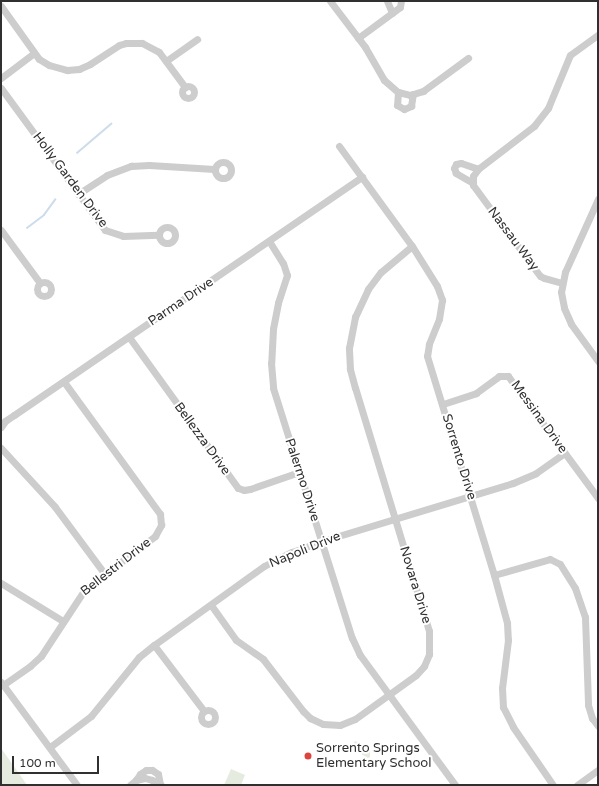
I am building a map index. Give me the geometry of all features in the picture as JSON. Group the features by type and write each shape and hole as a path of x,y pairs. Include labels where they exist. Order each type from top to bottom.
{"street":[{"path":"330,1 358,38 384,80 398,92 413,94 428,88 468,58"},
{"path":"387,1 392,13"},
{"path":"358,38 400,7 402,1"},
{"path":"1,6 34,52 43,62 49,65 61,69 73,70 90,64 119,45 133,42 142,43 154,48 166,61 185,87"},
{"path":"473,179 478,169 534,126 548,108 570,55 598,35"},
{"path":"166,61 197,39"},
{"path":"1,78 34,52"},
{"name":"Holly Garden Drive","path":"1,88 101,226 111,232 123,236 158,235"},
{"path":"398,92 397,105 404,109 411,106 413,94"},
{"name":"Sorrento Drive","path":"339,146 412,246 436,286 442,300 439,319 429,344 428,356 507,623 508,640 502,688 503,707 513,727 554,785"},
{"name":"Nassau Way","path":"478,169 461,163 456,164 454,168 456,173 473,179 540,276 562,283"},
{"path":"78,194 107,175 131,166 149,165 214,169"},
{"name":"Parma Drive","path":"1,427 5,421 362,177"},
{"path":"598,200 562,283 562,299 566,316 570,324 598,361"},
{"path":"1,230 40,283"},
{"name":"Palermo Drive","path":"269,242 283,263 287,274 275,316 271,348 271,374 273,388 355,647 455,785"},
{"name":"Novara Drive","path":"210,605 236,640 263,659 303,711 316,721 332,726 348,723 389,695 420,670 427,660 430,647 429,631 350,369 350,338 359,307 371,284 381,272 412,246"},
{"name":"Bellezza Drive","path":"129,337 238,488 244,490 250,489 299,472"},
{"name":"Messina Drive","path":"443,404 476,393 499,376 508,376 598,498"},
{"name":"Bellestri Drive","path":"2,683 30,666 41,656 80,594 104,573 155,536 160,529 160,514 64,382"},
{"path":"1,448 55,507 104,573"},
{"name":"Napoli Drive","path":"50,747 91,716 139,657 264,566 292,552 322,541 529,477 565,453"},
{"path":"494,575 550,559 560,564 575,588 585,617 588,705 592,718 598,726"},
{"path":"1,582 63,621"},
{"path":"154,645 204,711"},
{"path":"2,683 78,785"},
{"path":"577,785 598,770"},
{"path":"133,783 149,779 161,784"}],"shaded area":[{"path":"355,741 370,748 370,757 368,758 351,748"},
{"path":"1,748 27,785 1,785"},
{"path":"231,769 245,775 241,785 224,785"}],"waterway":[{"path":"77,153 111,124"},
{"path":"27,228 44,215 55,200"}],"place":[{"name":"Sorrento Springs Elementary School","path":"308,756"}]}
